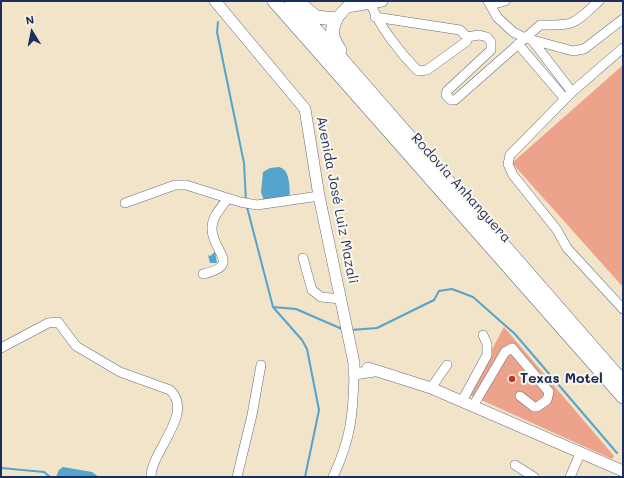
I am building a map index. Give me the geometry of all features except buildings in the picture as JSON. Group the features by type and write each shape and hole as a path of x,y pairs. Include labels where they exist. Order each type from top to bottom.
{"highway":[{"name":"Rodovia Anhanguera","path":"274,1 623,397"},
{"name":"Rodovia Anhanguera","path":"291,1 623,382"},
{"path":"297,1 316,17 336,19 332,26 334,41 363,83"}],"main road":[{"name":"Avenida José Luiz Mazali","path":"215,1 305,110 319,196 345,315 354,369"},
{"path":"336,19 346,4 382,1"},
{"path":"354,369 374,371 430,388 580,454 623,471"}],"street":[{"path":"505,1 490,3 497,17 513,32 525,40 572,92"},
{"path":"467,37 480,35 487,37 491,42 491,50 447,91 446,95 451,100 455,100 525,40 540,25 559,26 576,22 599,1"},
{"path":"370,2 375,17 418,71 427,70 467,41 467,37"},
{"path":"375,17 460,30 467,37"},
{"path":"525,40 552,44 562,49 573,51 584,49 623,19"},
{"path":"525,40 565,99"},
{"path":"623,48 565,99 510,155 508,164 513,175 557,230 567,248 623,308"},
{"path":"125,203 175,185 186,185 256,205 319,196"},
{"path":"203,274 216,272 221,269 223,265 223,258 214,240 212,228 214,219 228,198"},
{"path":"302,258 312,290 320,297 341,299"},
{"path":"1,348 48,323 58,322 76,346 120,372 170,390 175,395 179,405 176,417 151,477"},
{"path":"462,402 487,355 487,344 483,335"},
{"path":"473,406 508,349 512,348 549,392 547,400 538,407 534,407 520,396"},
{"path":"237,477 252,415 261,365"},
{"path":"430,388 447,365"},
{"path":"334,477 348,440 352,421 354,369"},
{"path":"570,477 580,454"},
{"path":"515,465 534,477"}],"water":[{"path":"279,167 287,174 290,194 286,197 264,201 261,192 263,172 270,168"},
{"path":"215,252 217,263 210,263 208,255 210,256"},
{"path":"63,467 92,472 99,477 56,477 59,470"}],"waterway":[{"path":"218,22 217,32 244,163 246,201"},
{"path":"247,207 273,307 302,340 307,349 319,410 305,477"},
{"path":"351,330 377,328 434,300 439,291 452,289 473,297 515,334 617,453"},
{"path":"273,307 296,309 342,329"},
{"path":"1,468 44,472 50,477"}],"place":[{"name":"Texas Motel","path":"512,379"}]}
